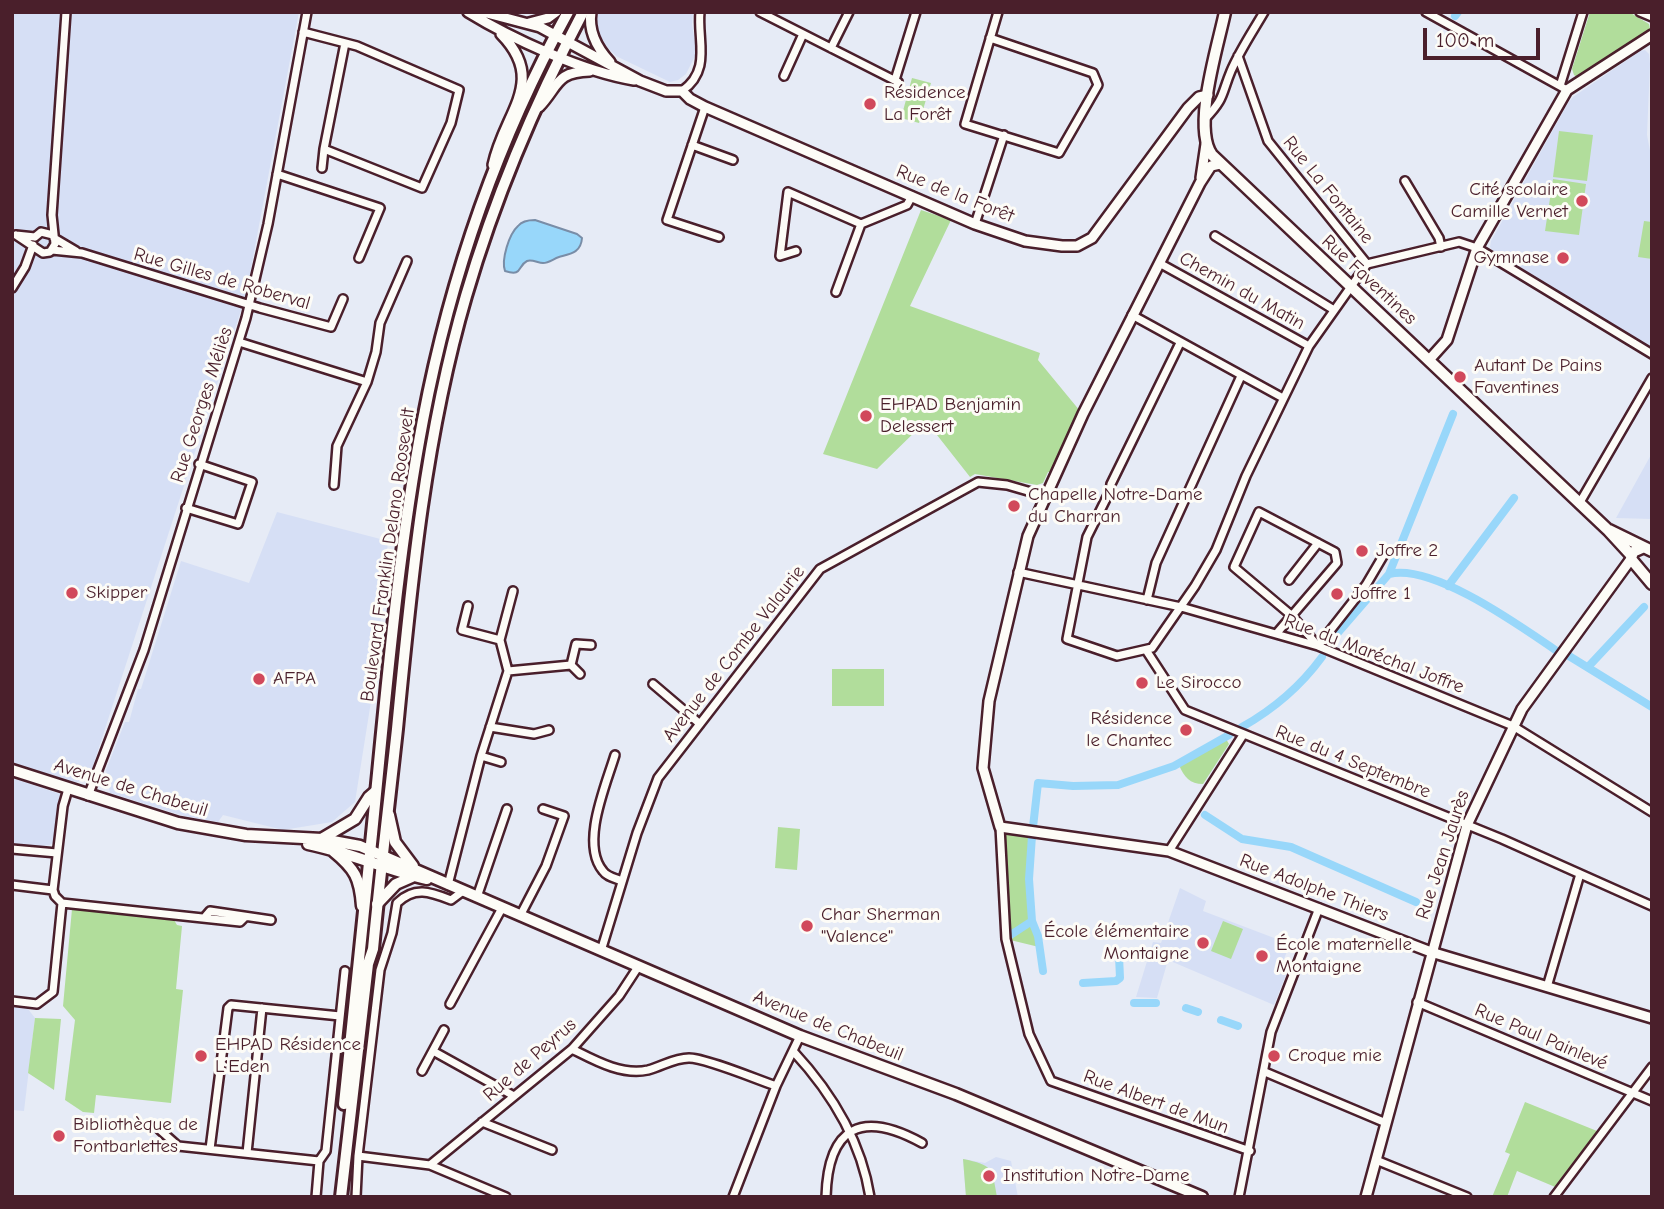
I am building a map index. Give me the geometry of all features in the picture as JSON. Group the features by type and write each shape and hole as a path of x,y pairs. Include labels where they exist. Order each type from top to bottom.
{"main road":[{"name":"Boulevard Franklin Delano Roosevelt","path":"334,1197 399,574 423,418 453,293 490,181 515,118 568,12"},
{"name":"Boulevard Franklin Delano Roosevelt","path":"341,1197 368,964 373,949 377,904 388,864 388,811 412,576 443,390 466,296 485,235 533,113 583,12"},
{"path":"1206,144 1208,95 1225,12"},
{"name":"Rue Faventines","path":"1206,144 1220,164 1608,530 1640,571"},
{"name":"Rue Faventines","path":"1608,530 1647,549"},
{"path":"1631,557 1636,550 1647,549"},
{"path":"1640,571 1652,572"},
{"path":"1640,571 1652,584"},
{"name":"Avenue de Chabeuil","path":"12,770 188,826 283,839 369,856"},
{"path":"322,839 355,819 376,791"},
{"name":"Avenue de Chabeuil","path":"388,811 393,834 415,873"},
{"name":"Avenue de Chabeuil","path":"283,839 345,842 369,856 463,891 800,1036 979,1104 1202,1197"},
{"path":"329,848 355,870 359,882 362,917"},
{"path":"377,904 396,884 415,873"}],"street":[{"path":"14,234 36,246 52,250 55,244 51,235 66,12"},
{"name":"Rue Georges Méliès","path":"88,796 144,650 250,304 307,12"},
{"name":"Rue de la Forêt","path":"468,12 497,30 595,70 640,81 666,91 682,91 705,107 975,224 1025,241 1062,246 1077,246 1092,238 1188,108 1199,97 1208,95"},
{"path":"483,12 519,23 548,18 556,12"},
{"path":"591,12 590,28 593,38 613,66"},
{"path":"682,91 690,84 703,57 701,12"},
{"path":"760,12 777,16 803,34 896,84 916,12"},
{"path":"831,48 849,12"},
{"path":"990,38 1093,73 1098,85 1059,153 965,124 990,38 998,12"},
{"path":"1205,119 1224,96 1230,72 1264,12"},
{"path":"1426,12 1563,88"},
{"path":"1429,360 1447,340 1477,248 1563,88 1583,12"},
{"path":"1640,12 1652,17"},
{"path":"529,23 555,35"},
{"name":"Rue de la Forêt","path":"490,181 496,151 523,80 520,57 497,30"},
{"path":"303,32 345,43 459,90 451,123 422,188 324,149"},
{"path":"784,76 803,34"},
{"name":"Rue de la Forêt","path":"555,35 640,81"},
{"path":"1563,88 1652,35"},
{"path":"322,168 345,43"},
{"name":"Rue La Fontaine","path":"1238,56 1268,141 1367,264"},
{"path":"533,113 560,80 578,71 595,70"},
{"path":"705,107 667,220 719,237"},
{"path":"975,224 1004,135"},
{"path":"1200,183 1206,144"},
{"path":"692,145 733,160"},
{"path":"1000,827 983,768 990,693 1028,536 1132,315 1161,264 1200,183 1211,166 1220,164"},
{"path":"277,174 380,208 359,258"},
{"path":"1405,181 1439,238 1441,247"},
{"path":"796,251 780,256 788,192 861,224 907,205 912,196"},
{"path":"836,292 861,224"},
{"path":"12,288 36,246 51,235"},
{"name":"Rue Gilles de Roberval","path":"51,235 76,252"},
{"path":"1214,236 1334,310"},
{"path":"1181,342 1087,537 1067,639 1117,656 1152,648 1181,607 1216,550 1246,476 1309,346 1367,264 1459,243 1477,248 1652,354"},
{"path":"25,267 36,246"},
{"name":"Rue Gilles de Roberval","path":"52,250 76,252 331,327 343,299"},
{"path":"334,485 337,446 367,382 376,352 380,323 407,261"},
{"name":"Chemin du Matin","path":"1161,264 1309,346"},
{"path":"1132,315 1283,398"},
{"path":"239,342 367,382"},
{"path":"1147,600 1156,563 1241,376"},
{"path":"1579,504 1652,378"},
{"path":"186,508 238,524 252,482 199,464"},
{"name":"Avenue de Combe Valaurie","path":"601,951 658,778 820,569 978,482 1007,485 1045,496"},
{"path":"1277,633 1291,615 1337,563 1335,552 1259,512 1234,567 1291,615 1318,646 1366,585 1386,551"},
{"path":"1289,580 1318,543"},
{"name":"Rue Jean Jaurès","path":"1366,1197 1467,825 1522,709 1631,557"},
{"name":"Rue du Maréchal Joffre","path":"1018,572 1181,607 1318,646 1513,726 1652,812"},
{"path":"445,884 508,671 500,640 513,591"},
{"path":"468,606 462,629 500,640"},
{"path":"571,666 576,644 591,645"},
{"name":"Rue du 4 Septembre","path":"1146,650 1185,710 1467,825 1652,906"},
{"path":"508,671 571,666 580,674"},
{"path":"653,684 700,724"},
{"path":"490,727 534,734 549,730"},
{"path":"1169,851 1243,735"},
{"path":"615,755 596,820 594,837 595,852 602,870 608,876 622,881"},
{"path":"481,756 501,762"},
{"path":"68,789 63,806 53,890 62,903 240,922 245,917 271,920"},
{"path":"477,897 507,809"},
{"path":"520,916 546,866 564,816 544,809"},
{"name":"Rue Adolphe Thiers","path":"1000,827 1169,851 1431,952 1652,1018"},
{"name":"Rue Albert de Mun","path":"1000,827 1006,939 1030,1034 1051,1081 1250,1152"},
{"path":"12,849 57,853"},
{"path":"1547,987 1580,874"},
{"path":"12,885 53,890"},
{"path":"356,1197 358,1156 380,970 389,944 397,903 414,891 427,891 451,900 463,891"},
{"path":"12,1001 37,1004 54,992 62,903"},
{"path":"450,1004 502,908"},
{"path":"1239,1197 1250,1152 1271,1032 1319,908"},
{"name":"Rue de Peyrus","path":"430,1165 572,1049 620,996 638,967"},
{"path":"316,1197 319,1161 326,1151 345,971"},
{"name":"Rue Paul Painlevé","path":"1417,1002 1652,1101"},
{"path":"210,1149 228,1008 232,1005 340,1016"},
{"path":"247,1153 262,1008"},
{"path":"422,1071 444,1030"},
{"path":"733,1197 776,1086 800,1036"},
{"path":"572,1049 596,1062 628,1071 647,1070 674,1059 692,1058 776,1086"},
{"path":"433,1051 514,1096"},
{"path":"793,1051 831,1097 851,1132 861,1155 870,1197"},
{"path":"1554,1197 1652,1067"},
{"path":"1265,1072 1386,1123"},
{"path":"482,1122 552,1150"},
{"path":"826,1197 829,1163 836,1144 851,1132 866,1126 884,1126 922,1143"},
{"path":"160,1130 178,1146 319,1161"},
{"path":"358,1156 430,1165 506,1197"},
{"path":"1376,1160 1467,1197"}],"shaded area":[{"path":"12,12 299,12 246,295 90,775 71,786 12,765"},
{"path":"598,12 693,12 696,49 686,74 670,82 616,56 600,36"},
{"name":"Cité scolaire Camille Vernet","path":"1645,50 1649,54 1650,64 1647,135 1652,161 1652,350 1490,247 1568,103 1573,97"},
{"path":"1652,453 1652,519 1616,518"},
{"name":"AFPA","path":"277,512 388,541 376,670 355,802 332,822 283,830 223,815 218,822 184,816 110,793 106,770 125,722 129,722 138,689 141,689 181,561 249,583"},
{"path":"12,778 60,794 56,840 50,845 12,847"},
{"name":"École élémentaire Montaigne","path":"1180,888 1206,901 1203,911 1290,944 1280,969 1287,972 1274,1005 1168,960 1157,998 1136,997 1153,942 1161,943"},
{"path":"12,1007 28,1009 35,1018 24,1111 12,1110"},
{"name":"Institution Notre-Dame","path":"996,1157 1011,1161 1018,1197 966,1197 963,1159 985,1163"}],"green space":[{"path":"1590,12 1629,12 1649,24 1650,29 1577,77 1572,69"},
{"path":"912,78 931,83 919,123 901,118"},
{"path":"1559,131 1593,135 1587,181 1553,177"},
{"path":"1553,179 1586,184 1579,235 1545,231"},
{"path":"921,210 951,220 910,306 1040,353 1038,360 1080,411 1043,483 1037,485 975,474 970,477 926,421 877,469 823,454"},
{"path":"1644,221 1652,222 1652,259 1638,257"},
{"path":"832,669 884,669 884,706 832,706"},
{"path":"1226,739 1229,744 1203,784 1188,779 1179,765"},
{"path":"778,827 800,829 797,870 775,868"},
{"path":"1000,827 1030,831 1032,836 1029,879 1032,921 1039,947 1006,939"},
{"path":"72,909 174,920 177,925 182,926 176,989 183,990 171,1103 96,1095 94,1113 83,1112 65,1100 75,1020 63,1006"},
{"path":"1223,921 1243,929 1231,959 1211,951"},
{"path":"35,1018 61,1019 54,1090 28,1073"},
{"path":"1525,1102 1602,1133 1560,1189 1517,1171 1507,1197 1492,1197 1510,1154 1505,1152"},
{"path":"963,1159 980,1163 989,1169 997,1197 966,1197"}],"water":[{"path":"535,220 577,234 582,238 580,247 547,262 524,263 515,273 505,271 505,254 512,235 521,223"}],"waterway":[{"path":"1455,16 1458,12"},
{"path":"1389,574 1453,414"},
{"path":"1448,586 1514,498"},
{"path":"1330,642 1389,574 1407,573 1429,578 1476,599 1557,651"},
{"path":"1588,667 1644,607"},
{"path":"1569,656 1652,707"},
{"path":"1242,727 1286,697 1322,657"},
{"path":"1033,827 1038,783 1073,786 1118,785 1174,766 1229,735"},
{"path":"1205,815 1242,839 1291,847 1416,902"},
{"path":"1032,836 1029,879 1032,921 1038,936 1043,971"},
{"path":"1009,936 1032,921"},
{"path":"1083,983 1116,981 1120,978 1119,956"},
{"path":"1134,1003 1156,1003"},
{"path":"1186,1008 1198,1012"},
{"path":"1221,1020 1238,1026"}],"place":[{"name":"Résidence La Forêt","path":"870,104"},
{"name":"Cité scolaire Camille Vernet","path":"1582,201"},
{"name":"Gymnase","path":"1563,258"},
{"name":"Autant De Pains Faventines","path":"1460,377"},
{"name":"EHPAD Benjamin Delessert","path":"866,416"},
{"name":"Chapelle Notre-Dame du Charran","path":"1014,506"},
{"name":"Joffre 2","path":"1362,551"},
{"name":"Skipper","path":"72,593"},
{"name":"Joffre 1","path":"1337,594"},
{"name":"AFPA","path":"259,679"},
{"name":"Le Sirocco","path":"1142,683"},
{"name":"Résidence le Chantec","path":"1186,730"},
{"name":"Char Sherman \"Valence\"","path":"807,926"},
{"name":"École élémentaire Montaigne","path":"1203,943"},
{"name":"École maternelle Montaigne","path":"1262,956"},
{"name":"EHPAD Résidence L'Eden","path":"201,1056"},
{"name":"Croque mie","path":"1274,1056"},
{"name":"Bibliothèque de Fontbarlettes","path":"59,1136"},
{"name":"Institution Notre-Dame","path":"989,1176"}]}
